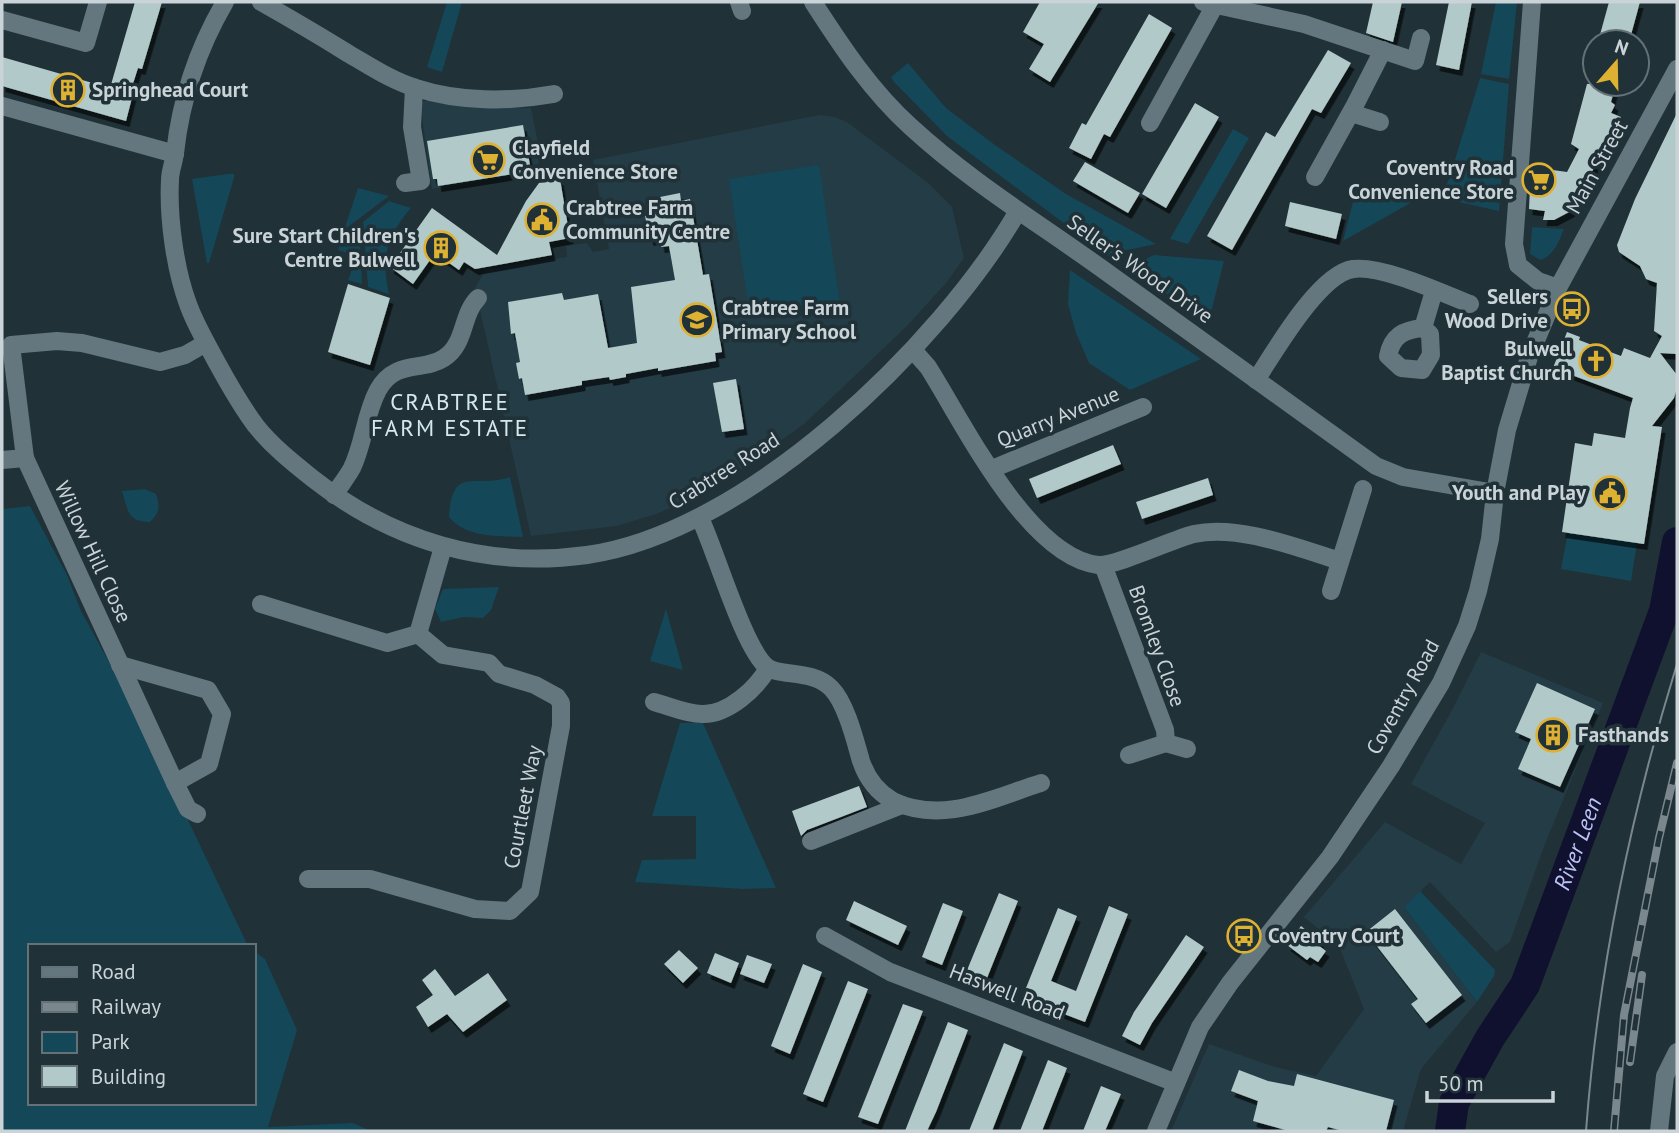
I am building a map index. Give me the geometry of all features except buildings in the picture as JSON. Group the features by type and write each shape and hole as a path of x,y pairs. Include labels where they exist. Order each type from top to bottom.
{"street":[{"path":"2,20 86,43 98,2"},
{"name":"Crabtree Road","path":"225,2 192,68 180,113 170,179 175,246 187,302 206,343 256,426 281,453 334,495 397,531 443,547 521,558 587,555 633,545 700,517 766,476 866,397 913,350 964,291 1018,211"},
{"path":"261,2 382,73 414,88 454,96 491,99 554,94"},
{"name":"Seller's Wood Drive","path":"813,2 860,73 910,127 972,178 1110,273 1376,466 1403,477 1495,493"},
{"path":"1532,2 1514,244 1518,265 1538,281 1558,288"},
{"path":"1150,123 1209,4 1304,24 1415,61 1422,38"},
{"path":"1315,177 1383,50"},
{"name":"Main Street","path":"1558,288 1677,69"},
{"path":"405,183 421,180 412,127 414,88"},
{"path":"2,106 174,154"},
{"path":"1351,113 1380,122"},
{"path":"1256,380 1317,292 1338,274 1353,269 1394,276 1470,304"},
{"name":"Coventry Road","path":"1156,1131 1200,1027 1230,983 1330,857 1391,766 1441,683 1467,626 1478,591 1513,405 1529,357 1558,288"},
{"path":"1423,328 1434,291"},
{"path":"334,495 352,468 378,390 394,373 407,367 441,361 452,352 458,344 471,307 478,298"},
{"name":"Willow Hill Close","path":"197,814 188,808 175,783 25,457 6,346 57,341 82,342 160,362 185,355 206,343"},
{"name":"Quarry Avenue","path":"913,350 928,368 1009,496 1044,537 1077,558 1103,565"},
{"name":"Quarry Avenue","path":"992,469 1143,407"},
{"path":"2,460 25,457"},
{"path":"1331,591 1363,489"},
{"path":"700,517 751,648 768,668 816,677 830,687 841,700 862,765 871,783 884,796 922,812 967,808 1041,783"},
{"path":"1103,565 1195,534 1223,531 1267,540 1340,561"},
{"path":"261,604 387,643 418,634 443,547"},
{"name":"Bromley Close","path":"1103,565 1165,730 1166,743"},
{"name":"Courtleet Way","path":"308,878 370,879 475,909 510,911 530,892 561,726 561,703 557,696 535,685 499,674 489,663 443,655 418,634"},
{"path":"120,665 208,690 222,714 209,764 175,783"},
{"path":"654,702 704,715 733,705 760,682 768,668"},
{"path":"1129,755 1166,743 1187,749"},
{"path":"811,841 902,805"},
{"name":"Haswell Road","path":"825,936 890,972 1176,1083"},
{"path":"1659,1131 1665,1076 1677,1052"}],"shaded area":[{"path":"433,99 473,106 531,108 541,158 534,172 432,189 420,102"},
{"name":"Crabtree Farm Primary School","path":"819,115 847,122 927,182 952,207 964,258 947,282 907,326 804,424 726,480 690,500 617,526 531,536 475,288 486,269 567,257 566,246 587,243 593,252 609,249 593,160"},
{"path":"1481,652 1603,703 1543,849 1510,942 1496,952 1430,882 1404,907 1477,1002 1421,1069 1403,1131 1171,1131 1209,1044 1275,1067 1316,1076 1364,1009 1339,946 1304,917 1385,822 1461,864 1485,823 1411,784"}],"green space":[{"path":"447,2 462,2 442,72 427,67"},
{"path":"1496,2 1517,2 1509,79 1481,74"},
{"path":"908,63 946,108 995,145 1066,194 1156,244 1108,256 948,137 891,77"},
{"path":"1480,78 1509,84 1499,211 1440,198 1449,179"},
{"path":"1233,129 1249,138 1188,244 1170,239"},
{"path":"819,165 840,303 750,316 729,179"},
{"path":"234,174 234,178 207,263 192,179"},
{"path":"1357,186 1414,201 1343,241"},
{"path":"358,188 389,196 344,230"},
{"path":"389,201 411,208 396,228 388,248 386,269 389,294 368,287 363,222"},
{"path":"359,224 362,284 348,280 357,256 338,250 342,238"},
{"path":"1532,227 1564,229 1552,252 1540,260 1530,254"},
{"path":"1154,255 1224,261 1208,324 1130,267"},
{"path":"1070,270 1201,359 1130,390 1089,363 1076,333 1068,304"},
{"path":"510,477 523,537 473,532 456,524 449,517 451,501 460,484"},
{"path":"145,489 156,494 158,502 156,515 150,522 137,520 130,514 122,491"},
{"path":"30,506 67,575 81,611 138,715 247,944 28,944 28,1105 256,1105 256,952 265,959 297,1030 268,1127 353,1123 371,1131 2,1131 2,509"},
{"path":"1568,532 1637,543 1631,581 1561,569"},
{"path":"499,587 491,610 483,618 464,617 441,622 435,609 443,589"},
{"path":"666,609 683,670 650,661"},
{"path":"680,723 703,723 776,888 743,889 635,882 642,860 696,859 696,816 652,816"},
{"path":"1420,891 1495,970 1477,1002 1404,907"}],"waterway":[{"name":"River Leen","path":"1450,1131 1454,1103 1490,1038 1525,985 1664,611 1677,542"}],"tram line":[{"path":"1586,1131 1599,1012 1618,895 1645,779 1677,664"}],"railway":[{"path":"1614,1131 1624,1015 1659,838 1677,763"},
{"path":"1630,1062 1642,975"}],"place":[{"name":"Springhead Court","path":"68,90"},
{"name":"Clayfield Convenience Store","path":"488,160"},
{"name":"Coventry Road Convenience Store","path":"1539,180"},
{"name":"Crabtree Farm Community Centre","path":"542,220"},
{"name":"Sure Start Children's Centre Bulwell","path":"441,248"},
{"name":"Sellers Wood Drive","path":"1572,309"},
{"name":"Crabtree Farm Primary School","path":"697,320"},
{"name":"Bulwell Baptist Church","path":"1596,361"},
{"name":"Youth and Play","path":"1610,493"},
{"name":"Fasthands","path":"1553,735"},
{"name":"Coventry Court","path":"1244,936"}],"district":[{"name":"CRABTREE FARM ESTATE","path":"450,415"}]}
